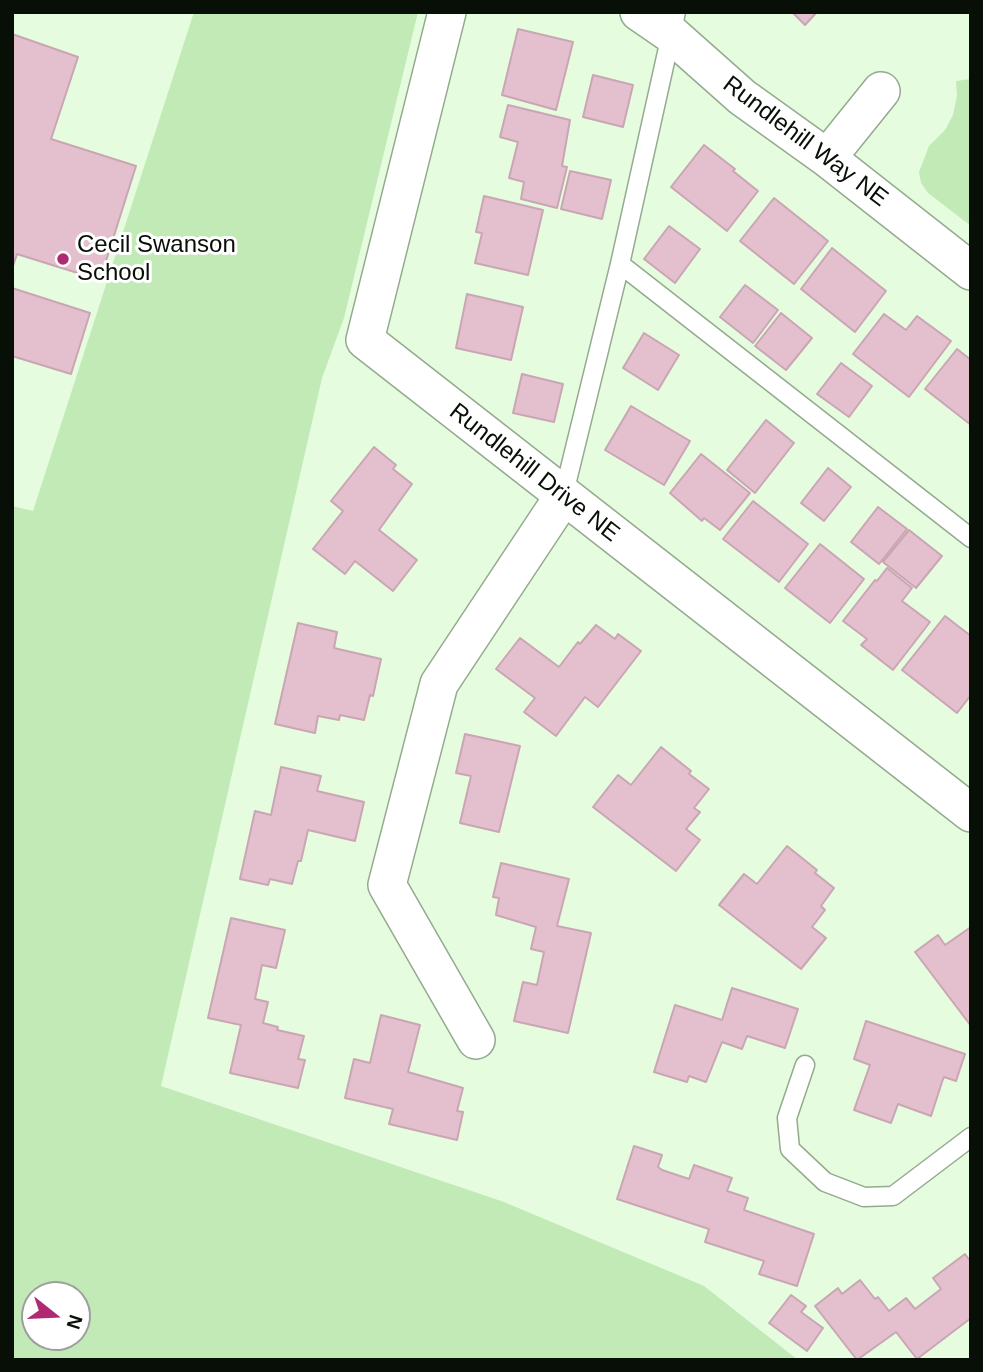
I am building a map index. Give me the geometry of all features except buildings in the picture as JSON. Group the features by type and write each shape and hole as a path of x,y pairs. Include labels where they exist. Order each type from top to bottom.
{"street":[{"name":"Rundlehill Drive NE","path":"447,12 365,340 971,813"},
{"name":"Rundlehill Way NE","path":"639,12 674,23 741,97 827,158 971,271"},
{"path":"827,158 881,92"},
{"path":"477,1040 387,885 439,684 563,497"}],"lane":[{"path":"563,497 620,264 674,23"},
{"path":"620,264 971,538"},
{"path":"805,1065 788,1118 790,1149 825,1182 864,1197 893,1196 971,1137"}],"green space":[{"path":"194,12 418,12 344,318 322,378 161,1086 504,1202 704,1286 798,1360 12,1360 12,506 33,511"},
{"path":"971,79 971,226 928,193 921,183 919,172 929,146 945,130 953,115 957,96 956,81"}],"place":[{"name":"Cecil Swanson School","path":"63,259"}]}
